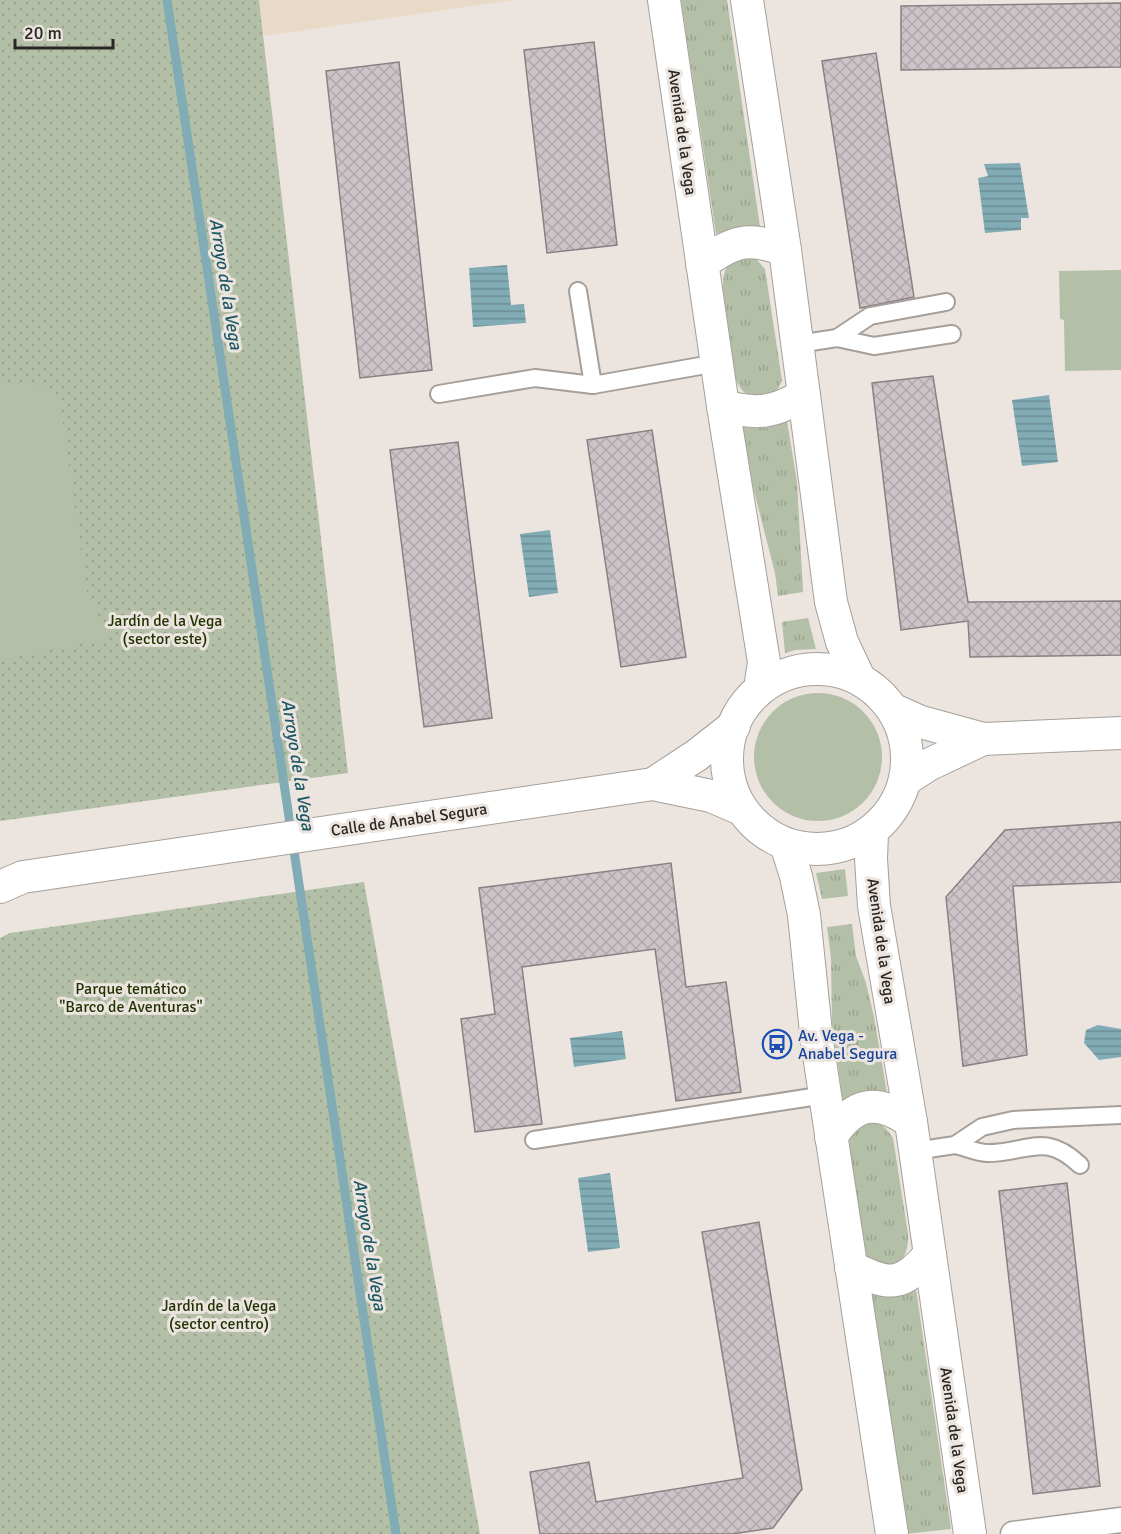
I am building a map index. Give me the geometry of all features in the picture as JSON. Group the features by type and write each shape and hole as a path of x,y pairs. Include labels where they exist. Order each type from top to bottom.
{"street":[{"name":"Avenida de la Vega","path":"664,0 723,406 764,662 760,689"},
{"path":"747,0 785,250 831,602 842,642 859,678"},
{"path":"702,264 723,248 743,241 764,242 785,250"},
{"path":"723,406 748,412 782,408 804,395"},
{"path":"807,669 834,670 859,678 884,697 894,710 904,732 908,756 905,780 898,800 887,817 872,832 846,846 816,850 786,844 769,836 753,824 741,809 730,783 727,754 734,726 744,706 760,689 782,675 807,669"},
{"path":"894,710 921,722 983,739 1121,733"},
{"name":"Calle de Anabel Segura","path":"653,784 697,755 734,726"},
{"path":"905,780 928,765 983,739"},
{"name":"Calle de Anabel Segura","path":"8,880 653,784 711,796 741,809"},
{"name":"Avenida de la Vega","path":"872,832 874,906 913,1136 970,1534"},
{"path":"786,844 796,876 804,915 817,1042 892,1534"},
{"path":"831,1137 840,1124 853,1112 870,1106 897,1112 913,1136"},
{"path":"850,1267 878,1280 892,1281 908,1275 930,1254"},
{"path":"1013,1534 1121,1520"}],"lane":[{"path":"578,291 593,385"},
{"path":"837,338 870,316 946,302"},
{"path":"798,344 837,338 874,346 952,334"},
{"path":"439,394 535,378 593,385 717,363"},
{"path":"534,1140 825,1095"},
{"path":"955,1145 982,1127 1013,1120 1121,1114"},
{"path":"913,1136 986,1153 1049,1145 1068,1154 1080,1165"}],"shaded area":[{"path":"259,0 515,0 264,36"}],"green space":[{"name":"Jardín de la Vega (sector este)","path":"0,0 259,0 348,773 0,821"},
{"path":"681,0 727,0 760,227 738,227 716,234"},
{"path":"749,257 757,260 765,269 782,380 772,395 750,396 743,391 736,380 723,282 725,270 731,262"},
{"path":"1121,270 1121,370 1065,371 1064,320 1060,319 1059,271"},
{"path":"0,383 39,386 60,403 87,593 110,638 5,659 0,647"},
{"path":"787,421 797,482 803,592 778,596 775,573 753,487 743,427 766,428"},
{"path":"808,618 816,649 785,653 782,622"},
{"path":"818,693 843,697 864,711 878,732 882,757 878,782 864,803 843,817 818,821 793,817 772,803 758,782 754,757 758,732 772,711 793,697"},
{"path":"845,869 848,896 822,899 816,873"},
{"name":"Jardín de la Vega (sector centro)","path":"364,882 480,1534 0,1534 0,938 10,933"},
{"path":"852,924 856,956 866,983 874,1017 887,1093 864,1094 843,1101 832,1023 831,958 827,927"},
{"path":"868,1121 883,1126 893,1138 908,1244 902,1259 891,1266 867,1257 849,1153 850,1134"},
{"path":"916,1289 951,1529 905,1534 871,1295 895,1296"}],"water":[{"path":"1020,163 1029,218 1021,218 1021,230 985,233 978,178 988,176 984,164"},
{"path":"507,265 511,305 524,304 526,323 473,327 469,268"},
{"path":"1049,395 1058,462 1022,466 1012,400"},
{"path":"550,530 558,593 529,597 520,534"},
{"path":"1098,1025 1121,1029 1121,1057 1099,1060 1084,1043 1086,1030"},
{"path":"622,1031 626,1059 574,1067 570,1038"},
{"path":"610,1173 620,1248 588,1252 578,1178"}],"building":[{"path":"1121,3 1121,67 901,70 901,6"},
{"path":"594,42 617,245 547,253 524,50"},
{"path":"876,53 914,297 860,308 822,61"},
{"path":"399,62 432,370 360,378 326,71"},
{"path":"933,376 968,602 1121,601 1121,655 970,657 968,621 901,630 872,383"},
{"path":"652,430 686,657 621,667 587,440"},
{"path":"458,442 492,718 424,727 390,450"},
{"path":"1121,822 1121,882 1013,886 1027,1055 963,1066 946,897 1005,830"},
{"path":"671,863 686,987 726,982 741,1092 676,1101 655,949 522,967 542,1124 475,1132 461,1019 495,1014 479,888"},
{"path":"1067,1183 1100,1486 1033,1494 999,1191"},
{"path":"759,1222 802,1489 773,1528 732,1534 540,1534 530,1472 589,1462 596,1502 743,1478 702,1232"}],"waterway":[{"name":"Arroyo de la Vega","path":"167,0 396,1534"}],"place":[{"name":"Av. Vega - Anabel Segura","path":"777,1044"}],"park label":[{"name":"Parque temático \"Barco de Aventuras\"","path":"131,997"}]}
